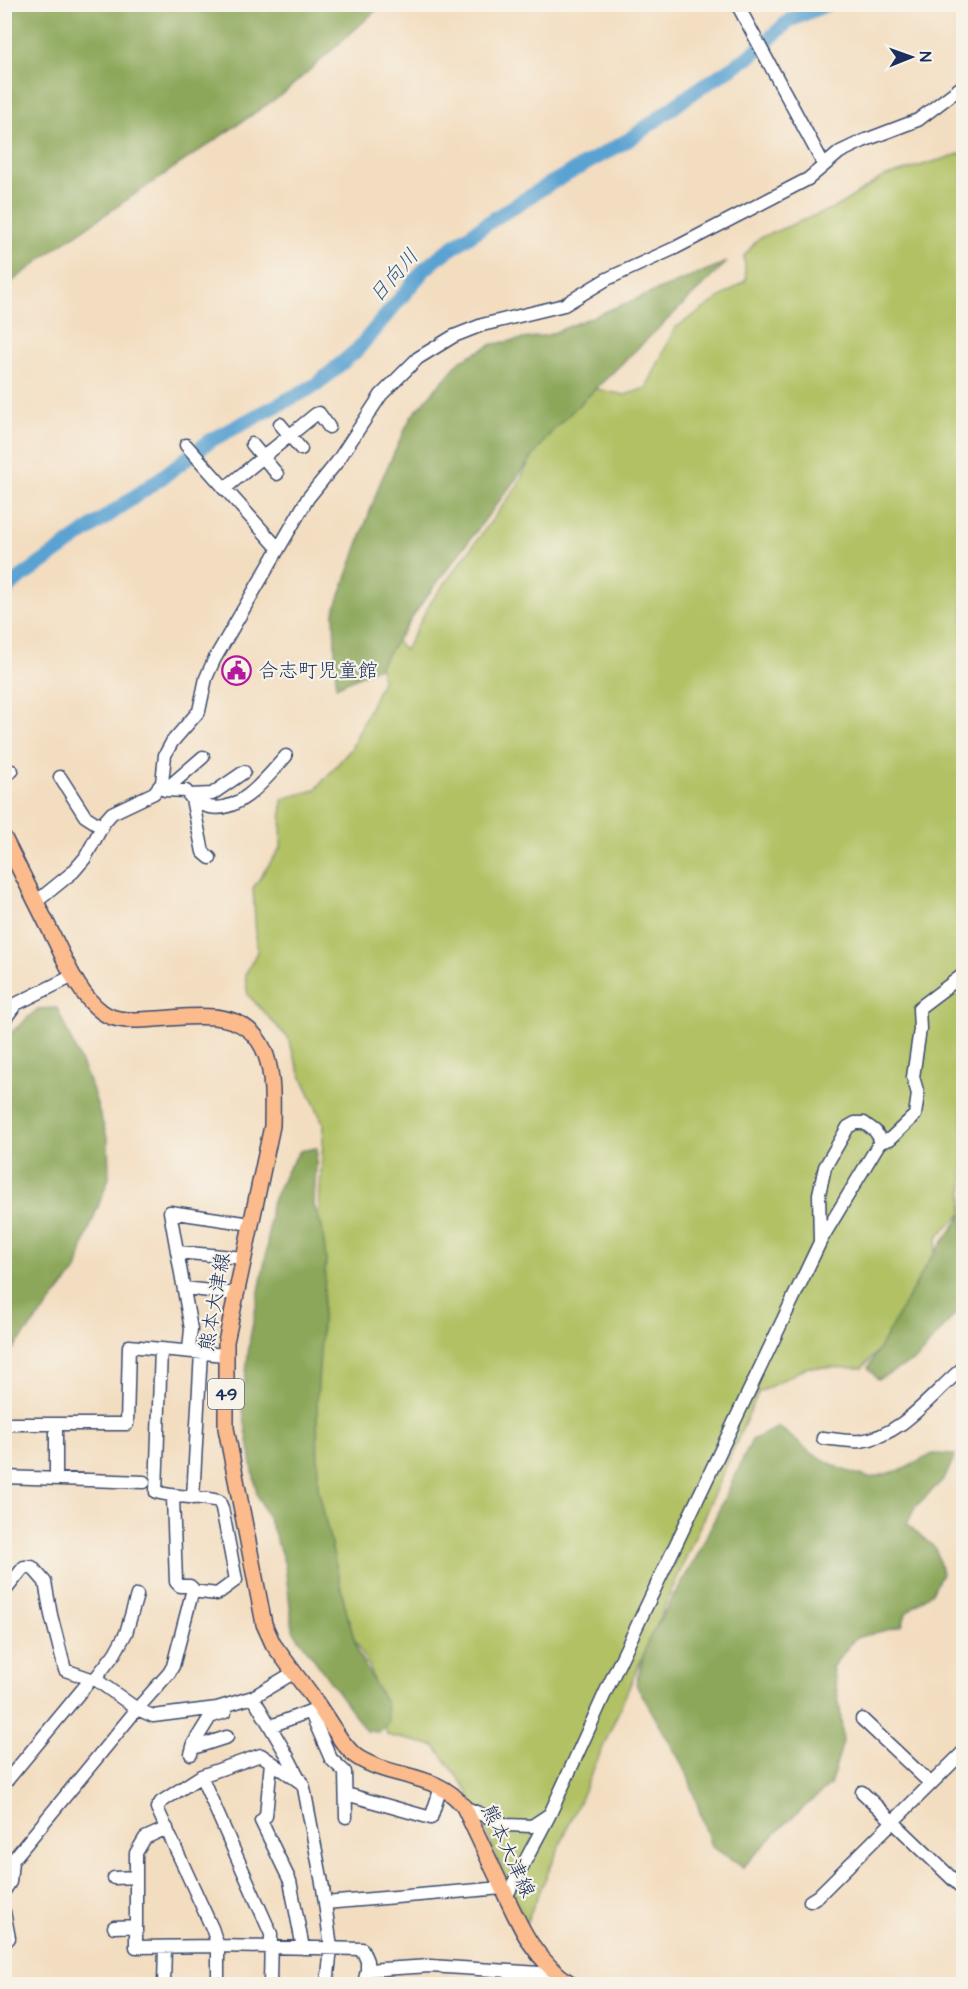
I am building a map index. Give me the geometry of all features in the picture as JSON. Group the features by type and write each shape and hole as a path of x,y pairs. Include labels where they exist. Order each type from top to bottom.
{"main road":[{"name":"熊本大津線","path":"4,838 73,976 91,1002 104,1013 130,1021 214,1017 232,1020 246,1028 258,1040 268,1056 271,1074 272,1118 225,1355 226,1428 264,1624 273,1644 315,1709 355,1756 386,1770 441,1786 457,1796 526,1939 542,1960 556,1974 571,1984"}],"street":[{"path":"737,4 824,165"},
{"path":"162,789 165,755 172,742 200,711 206,678 214,660 278,548 308,498 337,462 381,395 418,357 454,336 482,325 564,305 607,279 685,244 808,179 840,152 918,120 963,85"},
{"path":"224,489 316,414 319,413 329,427"},
{"path":"280,424 301,449"},
{"path":"252,444 277,474"},
{"path":"186,445 278,548"},
{"path":"162,789 186,791 191,797 213,808 232,804 261,786 286,756"},
{"path":"36,902 79,865 112,813 162,789 203,757"},
{"path":"191,797 212,794 244,772"},
{"path":"60,777 85,816 102,827"},
{"path":"191,797 203,852 210,858"},
{"path":"325,1904 504,1892 550,1814 606,1690 820,1242 880,1142 890,1139 915,1115 918,1094 913,1077 920,1029 919,1008 963,974"},
{"path":"4,1020 16,1004 73,976"},
{"path":"820,1242 819,1194 825,1167 848,1127 855,1123 864,1123 875,1131 880,1142"},
{"path":"192,1498 195,1351 170,1212 251,1224"},
{"path":"177,1252 244,1258"},
{"path":"183,1288 237,1294"},
{"path":"4,1424 127,1424 129,1346 225,1355"},
{"path":"161,1349 156,1492 173,1497 219,1501 225,1520 236,1580 217,1594 192,1591"},
{"path":"823,1438 858,1441 872,1438 906,1421 932,1399 963,1367"},
{"path":"56,1424 56,1479"},
{"path":"4,1477 144,1482"},
{"path":"4,1891 10,1882 8,1869 12,1861 173,1666 192,1591 190,1586 180,1586 176,1582 173,1497"},
{"path":"4,1592 24,1567 32,1567 45,1582 65,1670 93,1679 137,1709 153,1716 217,1708 248,1698"},
{"path":"4,1784 116,1653 126,1633 137,1595"},
{"path":"227,1737 192,1751 210,1717 234,1709 248,1698 293,1673"},
{"path":"248,1698 271,1726 303,1784 331,1948 327,1984"},
{"path":"271,1726 315,1709 331,1759 345,1772 346,1817"},
{"path":"862,1719 931,1784"},
{"path":"810,1901 818,1896 963,1751"},
{"path":"218,1984 218,1947 212,1928 158,1808 161,1802 201,1776 261,1755 303,1784"},
{"path":"271,1762 266,1816 261,1821 290,1881 303,1948"},
{"path":"201,1776 271,1934 270,1984"},
{"path":"346,1794 430,1818 441,1786"},
{"path":"862,1792 963,1890"},
{"path":"464,1807 507,1825 532,1826 550,1814"},
{"path":"166,1828 145,1838 136,1852 136,1947 362,1949 368,1970 364,1984"},
{"path":"114,1878 136,1877"},
{"path":"4,1912 9,1938 4,1943"},
{"path":"114,1927 136,1926"},
{"path":"164,1984 165,1947"},
{"path":"368,1970 430,1966 556,1974"},
{"path":"509,1984 512,1972"}],"green space":[{"path":"5,4 382,5 284,93 56,248 5,287"},
{"path":"963,153 963,1213 938,1236 926,1301 862,1368 807,1367 758,1393 526,1923 466,1788 435,1746 387,1735 369,1666 335,1604 302,1474 324,1125 300,1073 288,1038 248,995 245,975 257,952 253,888 281,847 282,799 315,790 351,749 382,681 377,637 389,633 405,650 431,602 518,485 557,403 587,387 625,395 646,388 675,328 746,280 744,256 759,238 838,206 883,177"},
{"path":"727,262 553,430 424,600 379,667 336,687 334,612 380,483 411,417 461,360 493,344 548,335"},
{"path":"57,1008 92,1088 108,1140 109,1178 85,1240 77,1270 5,1359 5,1038 38,1009"},
{"path":"317,1148 314,1205 322,1227 326,1260 317,1398 318,1488 358,1652 386,1703 388,1723 379,1732 366,1731 293,1630 285,1565 274,1532 257,1494 242,1405 250,1338 266,1256 271,1205 286,1172 300,1151"},
{"path":"963,1214 964,1303 917,1359 878,1379 868,1368 927,1264"},
{"path":"779,1427 811,1453 843,1470 870,1478 904,1469 933,1454 955,1455 945,1478 916,1506 907,1524 936,1549 942,1573 933,1591 906,1613 902,1626 855,1638 832,1667 840,1708 843,1742 830,1785 787,1822 743,1867 711,1846 687,1773 636,1684 647,1642 697,1556 752,1440"}],"waterway":[{"name":"日向川","path":"4,592 211,440 316,385 357,350 425,269 439,257 546,186 630,139 694,92 750,56 790,20 827,4"}],"place":[{"name":"合志町児童館","path":"237,671"}]}
